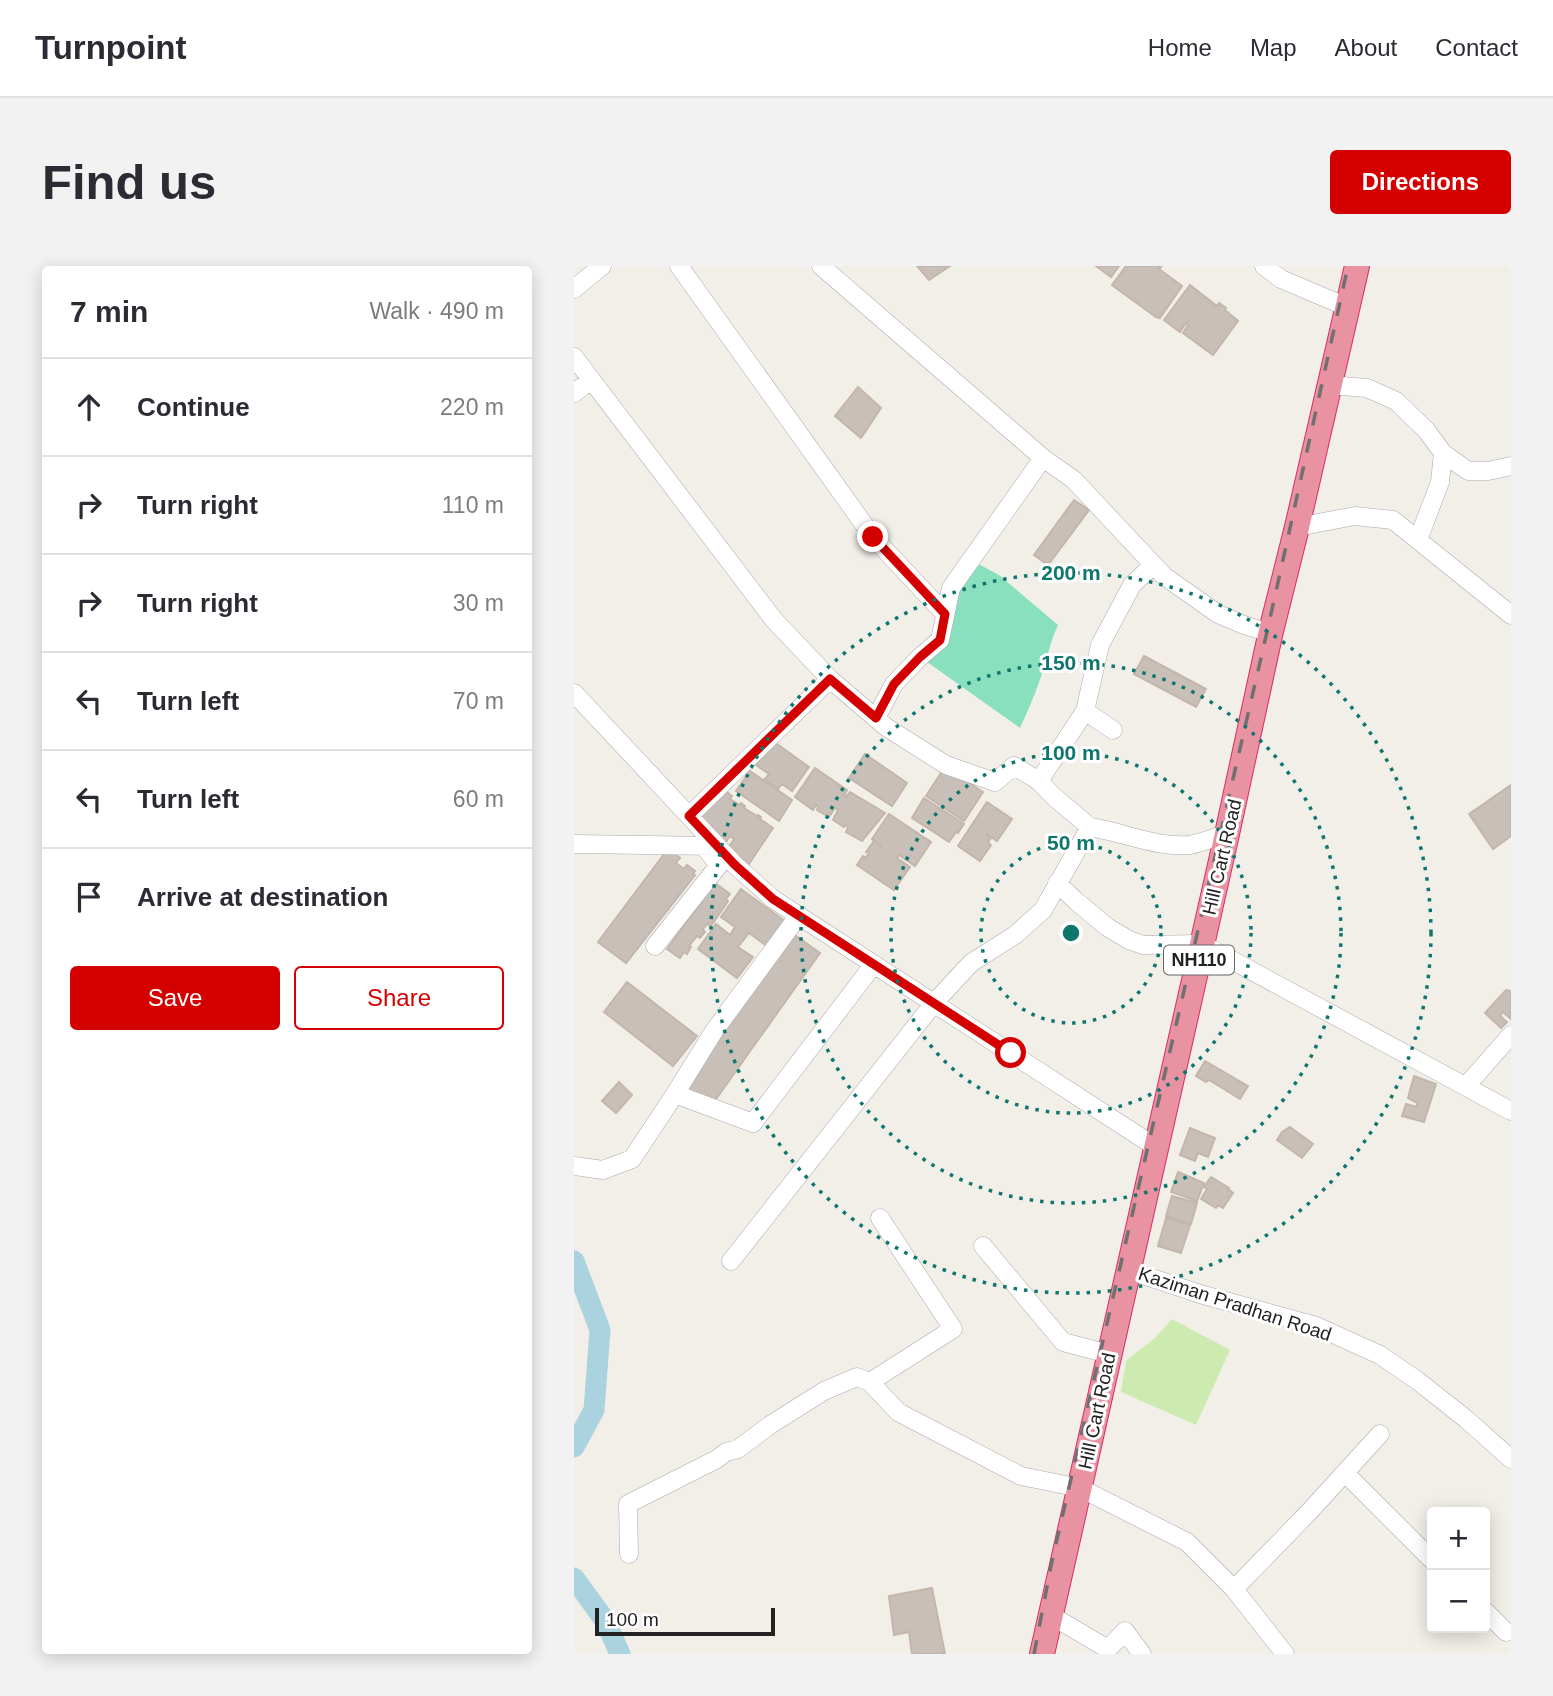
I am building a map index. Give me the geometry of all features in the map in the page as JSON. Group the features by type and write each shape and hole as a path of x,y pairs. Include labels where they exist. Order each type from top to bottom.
{"highway":[{"name":"Hill Cart Road","path":"1042,1654 1271,631 1357,266"}],"street":[{"path":"574,289 602,266"},
{"path":"679,266 873,537 945,614"},
{"path":"821,266 1043,458 1074,480 1164,576 1218,614 1244,625 1271,631"},
{"path":"1264,266 1281,279 1347,307"},
{"path":"574,357 774,621 830,679 886,727 946,765 995,782 1014,765 1039,781 1090,827 1170,845 1193,845 1227,834"},
{"path":"574,393 592,380"},
{"path":"1329,385 1367,388 1396,401 1426,430 1443,453 1468,471 1488,471 1511,466"},
{"path":"1418,540 1440,482 1443,453"},
{"path":"876,718 894,684 940,640 951,588 1043,458"},
{"path":"1297,527 1355,516 1393,520 1511,615"},
{"path":"1039,781 1085,711 1100,645 1132,585 1153,565"},
{"path":"689,816 830,679"},
{"path":"574,692 689,816 711,846 773,899 1148,1142 1156,1144"},
{"path":"1085,711 1113,730"},
{"path":"731,1261 934,1003 971,963 1015,935 1043,910 1090,827"},
{"path":"574,844 711,846"},
{"path":"654,946 719,865 711,846"},
{"path":"1058,883 1107,927 1129,940 1143,945 1202,944 1511,1111"},
{"path":"574,1166 603,1170 632,1158 714,1031 799,915"},
{"path":"675,1094 753,1122 874,964"},
{"path":"1466,1086 1511,1035"},
{"path":"870,1382 953,1329 880,1218"},
{"path":"983,1246 1063,1342 1109,1354"},
{"name":"Kaziman Pradhan Road","path":"1128,1270 1200,1294 1316,1326 1380,1355 1466,1419 1511,1459"},
{"path":"629,1554 628,1504 717,1460 726,1452 738,1450 770,1425 824,1391 857,1377 870,1382 898,1412 1021,1476 1080,1488 1187,1542 1234,1589 1285,1654"},
{"path":"1234,1589 1380,1434"},
{"path":"1345,1473 1427,1555"},
{"path":"1050,1615 1108,1648 1125,1631 1142,1654"},
{"path":"1490,1616 1506,1632"}],"green space":[{"path":"971,560 999,575 1058,625 1036,691 1020,728 920,657 940,640"},
{"path":"1172,1319 1230,1350 1196,1425 1121,1392 1126,1361 1156,1337"}],"building":[{"path":"917,266 950,266 929,280"},
{"path":"1096,266 1119,266 1111,277"},
{"path":"1126,266 1159,266 1159,269 1182,286 1160,318 1112,285"},
{"path":"1190,285 1217,306 1219,303 1226,308 1238,321 1213,355 1183,333 1188,325 1186,323 1180,332 1164,320"},
{"path":"858,387 881,408 861,438 835,416"},
{"path":"1074,500 1089,510 1048,565 1034,555"},
{"path":"1144,656 1206,689 1196,707 1134,674"},
{"path":"770,739 809,767 792,791 782,784 778,789 764,780 769,774 753,763"},
{"path":"865,754 907,783 892,806 849,778"},
{"path":"945,767 983,792 964,821 926,796"},
{"path":"815,768 847,790 844,796 850,792 885,813 862,841 846,832 848,827 833,820 838,810 835,808 829,817 817,810 816,805 813,810 795,797"},
{"path":"750,771 792,800 779,821 736,791"},
{"path":"1511,785 1511,836 1493,849 1469,814"},
{"path":"724,790 732,796 730,799 740,805 741,803 773,828 747,867 725,853 734,839 730,836 723,846 697,822 699,811 704,814"},
{"path":"924,798 964,824 949,842 912,818"},
{"path":"987,802 1012,819 997,841 987,834 991,838 988,842 991,845 980,861 958,846"},
{"path":"889,814 931,842 915,866 899,855 897,858 910,867 894,890 857,865 863,856 865,858 869,853 866,852 874,841 882,847 872,839"},
{"path":"668,849 680,858 676,863 684,869 687,865 695,871 695,875 626,963 598,942"},
{"path":"715,883 730,894 726,899 728,901 711,926 707,924 703,929 705,932 700,938 697,936 689,946 691,947 687,954 684,952 680,958 667,949"},
{"path":"741,889 786,922 768,947 749,933 738,947 753,957 737,978 698,949 716,924 730,935 735,927 721,917"},
{"path":"792,933 820,953 711,1106 687,1088 688,1079"},
{"path":"627,982 697,1036 673,1066 604,1012"},
{"path":"1506,990 1511,991 1511,1019 1503,1012 1500,1016 1507,1022 1501,1028 1485,1013"},
{"path":"1205,1061 1248,1086 1240,1099 1209,1080 1206,1082 1196,1076"},
{"path":"1414,1076 1436,1084 1424,1122 1402,1116 1406,1104 1417,1107 1417,1103 1408,1098"},
{"path":"619,1082 632,1095 616,1113 602,1101"},
{"path":"1290,1127 1313,1144 1302,1158 1277,1140 1282,1132"},
{"path":"1190,1128 1215,1138 1208,1157 1198,1153 1195,1161 1180,1155"},
{"path":"1178,1172 1204,1183 1197,1201 1171,1192"},
{"path":"1211,1177 1233,1193 1223,1208 1218,1205 1216,1208 1201,1199 1207,1189 1204,1187"},
{"path":"1172,1196 1197,1203 1191,1224 1166,1216"},
{"path":"1166,1218 1190,1225 1181,1253 1158,1246"},
{"path":"932,1588 945,1654 912,1654 909,1632 894,1635 889,1596"}],"waterway":[{"path":"574,1261 600,1330 594,1410 574,1447"},
{"path":"574,1578 606,1622 620,1654"}],"railway":[{"path":"1034,1654 1052,1561 1267,632 1348,266"}],"route":[{"path":"873,537 945,614 940,640 894,684 876,718 830,679 689,816 735,865 773,899 1011,1053"}]}
